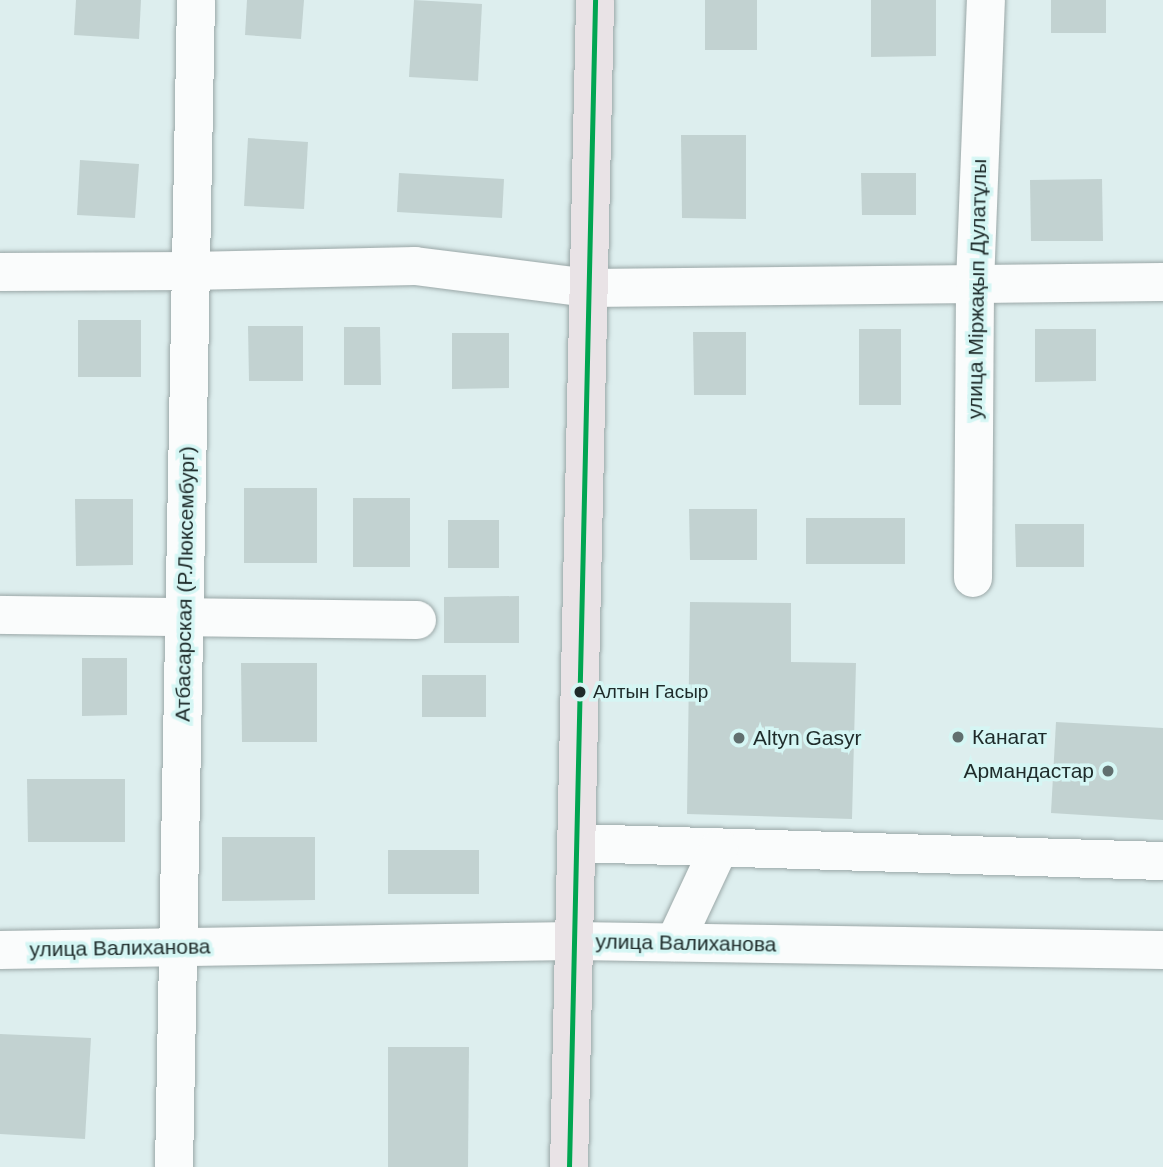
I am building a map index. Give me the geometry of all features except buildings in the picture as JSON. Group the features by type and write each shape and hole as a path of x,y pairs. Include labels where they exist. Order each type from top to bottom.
{"main road":[{"path":"569,1167 595,0"}],"street":[{"name":"Атбасарская (Р.Люксембург)","path":"174,1167 196,0"},
{"name":"улица Міржақып Дулатұлы","path":"973,578 975,284 986,0"},
{"path":"0,272 415,266 588,288 1163,282"},
{"path":"0,615 417,620"},
{"path":"576,843 1163,861"},
{"path":"675,942 719,848"},
{"name":"улица Валиханова","path":"0,950 574,941 1163,950"}],"transit line":[{"path":"569,1167 595,0"}],"place":[{"name":"Алтын Гасыр","path":"580,692"},
{"name":"Канагат","path":"958,737"},
{"name":"Altyn Gasyr","path":"739,738"},
{"name":"Армандастар","path":"1108,771"}]}
